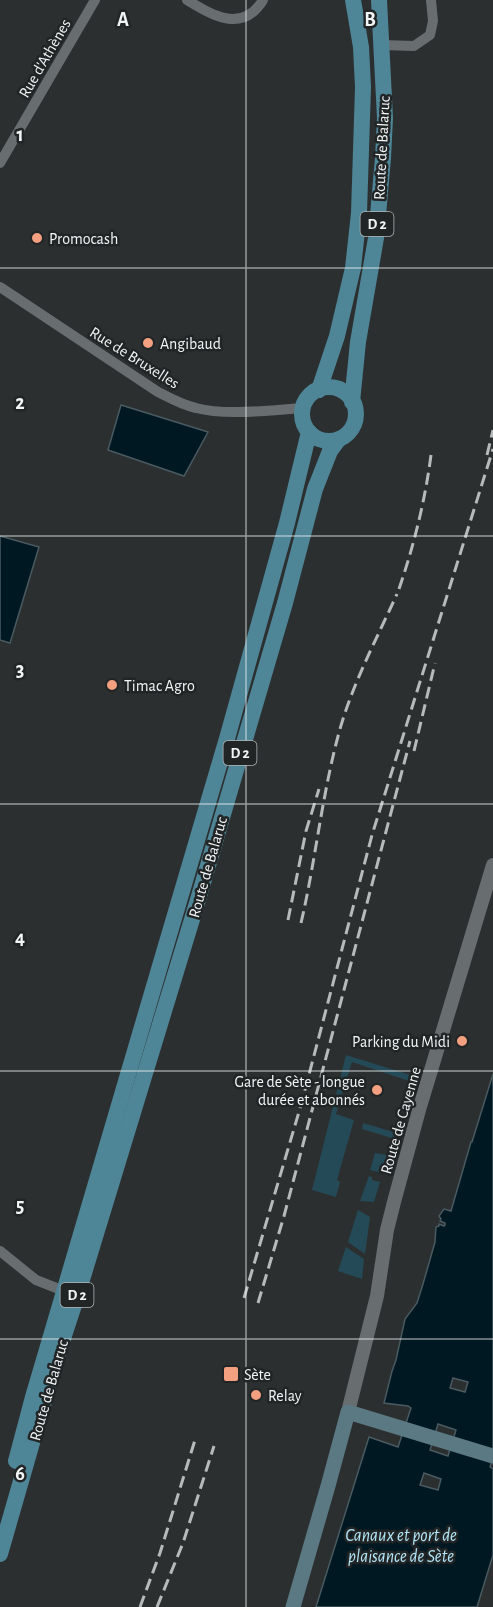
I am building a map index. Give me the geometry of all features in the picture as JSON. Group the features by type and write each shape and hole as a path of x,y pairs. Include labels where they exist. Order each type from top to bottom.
{"main road":[{"name":"Route de Balaruc","path":"319,390 337,336 353,268 359,213 363,87 361,47 353,0"},
{"name":"Route de Balaruc","path":"352,402 358,342 376,238 383,158 385,118 379,0"},
{"path":"338,389 344,392 352,402 356,414 355,420 349,432 339,439 326,441 314,436 303,421 303,408 309,397 319,390 338,389"},
{"name":"Route de Balaruc","path":"0,1554 55,1363 70,1293 287,523 309,432"},
{"name":"Route de Balaruc","path":"0,1516 33,1397 70,1293 203,880 285,603 315,489 330,451 339,439"},
{"path":"292,1607 348,1412 493,1456"},
{"path":"287,1607 320,1495 328,1486"}],"street":[{"name":"Rue d'Athènes","path":"0,163 95,0"},
{"path":"187,0 212,15 231,20 243,17 257,9 263,0"},
{"path":"382,45 414,46 429,35 433,21 431,0"},
{"name":"Rue de Bruxelles","path":"0,287 158,392 178,402 198,409 230,412 303,408"},
{"name":"Route de Cayenne","path":"348,1412 377,1296 387,1230 394,1202 419,1110 493,865"},
{"path":"0,1251 36,1280 70,1293"}],"shaded area":[{"path":"346,1055 417,1077 410,1099 407,1099 412,1082 352,1062 336,1114 354,1120 337,1180 340,1182 336,1197 312,1190"},
{"path":"363,1123 397,1133 395,1139 362,1129"},
{"path":"375,1153 387,1155 382,1173 370,1170"},
{"path":"369,1176 372,1180 380,1182 374,1202 360,1201"},
{"path":"358,1210 370,1217 365,1254 348,1242"},
{"path":"346,1247 364,1259 362,1279 338,1271"}],"water":[{"path":"121,405 208,432 184,476 108,450"},
{"path":"0,536 39,547 10,643 0,640"},
{"name":"Canaux et port de plaisance de Sète","path":"493,1074 493,1458 490,1467 493,1469 493,1555 477,1607 316,1607 369,1437 398,1447 411,1408 384,1403 405,1319 417,1303 423,1284 435,1242 436,1227 439,1224 445,1225 440,1221 439,1216 444,1209 451,1211","holes":["453,1378 468,1382 465,1392 450,1388","438,1424 456,1430 448,1456 430,1450","424,1473 441,1479 438,1490 420,1485"]}],"railway":[{"path":"487,455 493,430"},
{"path":"244,1298 301,1105 372,835 493,449"},
{"path":"399,589 418,523 431,455"},
{"path":"301,923 328,777 340,729 358,678 397,594"},
{"path":"414,751 435,663"},
{"path":"258,1303 284,1216 410,741"},
{"path":"288,920 306,831 319,789"},
{"path":"140,1607 160,1553 195,1440"},
{"path":"157,1607 183,1543 214,1446"}],"place":[{"name":"Promocash","path":"37,238"},
{"name":"Angibaud","path":"148,343"},
{"name":"Timac Agro","path":"112,685"},
{"name":"Parking du Midi","path":"462,1041"},
{"name":"Gare de Sète - longue durée et abonnés","path":"377,1090"},
{"name":"Sète","path":"231,1374"},
{"name":"Relay","path":"256,1395"}]}
